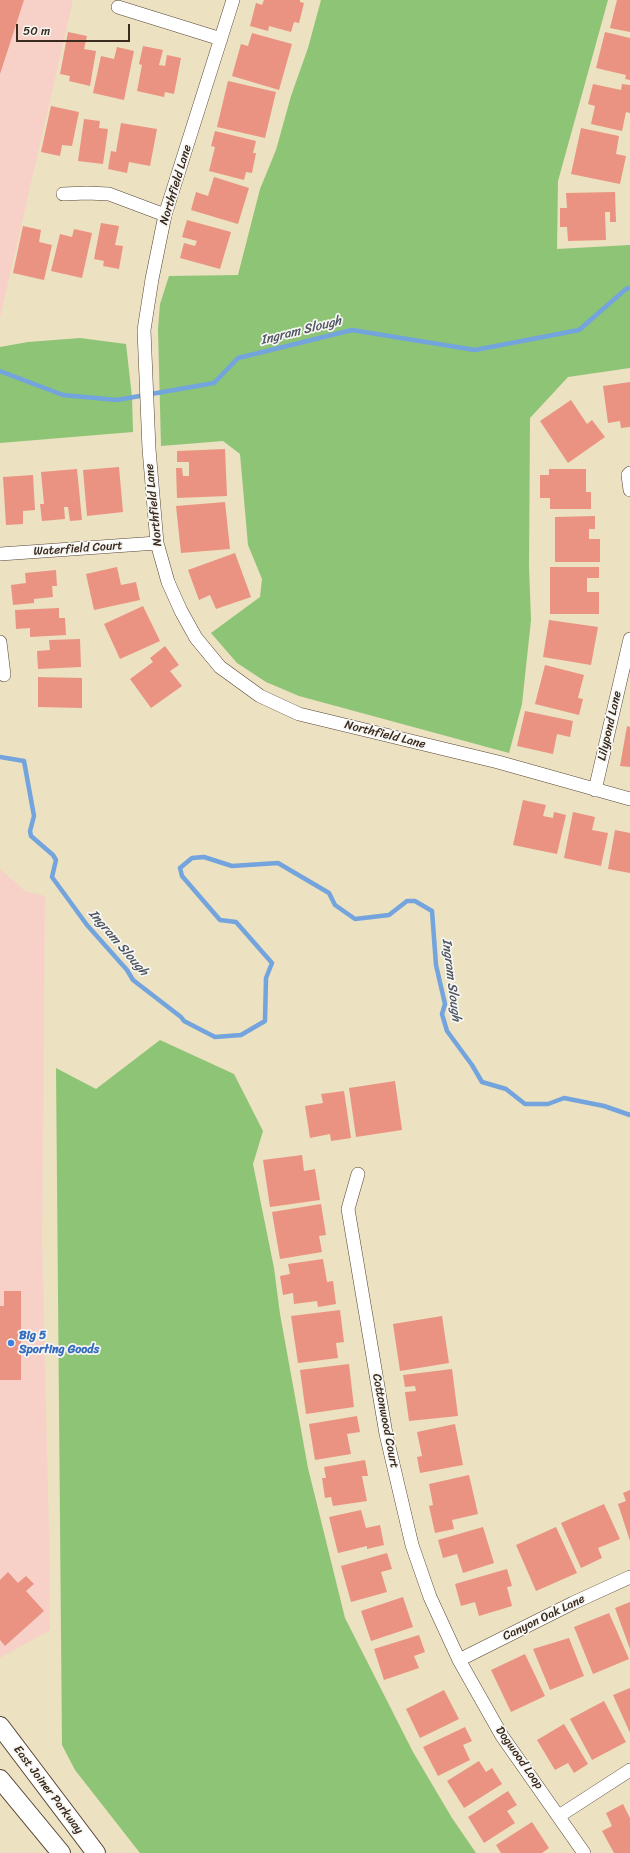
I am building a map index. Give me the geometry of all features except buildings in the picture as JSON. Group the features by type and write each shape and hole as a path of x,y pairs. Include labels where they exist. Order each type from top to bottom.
{"main road":[{"name":"East Joiner Parkway","path":"0,1726 96,1853"},
{"path":"0,1779 61,1853"}],"street":[{"name":"Northfield Lane","path":"233,0 165,215 144,330 149,449 157,543 168,582 181,611 196,638 220,667 260,696 299,714 498,762 630,799"},
{"path":"118,6 221,39"},
{"path":"63,194 109,194 165,215"},
{"path":"630,473 628,475 630,490"},
{"name":"Waterfield Court","path":"0,554 157,543"},
{"name":"Lilypond Lane","path":"595,790 630,639"},
{"path":"0,642 4,675"},
{"name":"Cottonwood Court","path":"358,1174 348,1209 359,1280 396,1484 412,1546 428,1590 459,1660"},
{"name":"Canyon Oak Lane","path":"459,1660 630,1577"},
{"name":"Dogwood Loop","path":"459,1660 502,1736 584,1853"},
{"path":"559,1816 630,1770"}],"shaded area":[{"path":"0,0 73,0 0,318"},
{"path":"0,869 25,891 45,896 42,1241 50,1630 0,1658"}],"green space":[{"path":"321,0 608,0 558,181 557,249 630,245 630,368 568,377 530,418 529,567 531,620 522,704 509,753 299,696 266,682 237,663 211,633 260,597 262,579 248,545 240,454 223,441 161,446 158,329 160,304 169,276 238,275 260,189 276,150 291,96 308,48"},
{"path":"80,338 126,344 132,397 133,432 0,443 0,347 28,342"},
{"path":"160,1040 234,1074 263,1131 253,1164 274,1268 280,1314 308,1468 345,1618 413,1752 452,1818 476,1853 140,1853 75,1770 62,1745 56,1068 96,1089"}],"waterway":[{"name":"Ingram Slough","path":"0,371 63,395 117,400 214,383 238,358 352,330 475,350 579,330 626,289 630,288"},
{"name":"Ingram Slough","path":"0,757 24,761 34,816 30,831 31,836 53,855 56,860 52,877 87,925 127,970 133,980 181,1017 184,1021 215,1037 241,1035 265,1021 266,978 272,963 236,922 220,920 182,876 180,868 192,858 204,857 232,866 278,863 329,893 335,905 355,919 389,915 407,901 415,901 432,911 436,965 445,1004 442,1014 447,1031 472,1065 482,1082 506,1089 525,1104 548,1104 564,1098 604,1106 630,1115"}],"place":[{"name":"Big 5 Sporting Goods","path":"11,1343"}]}
